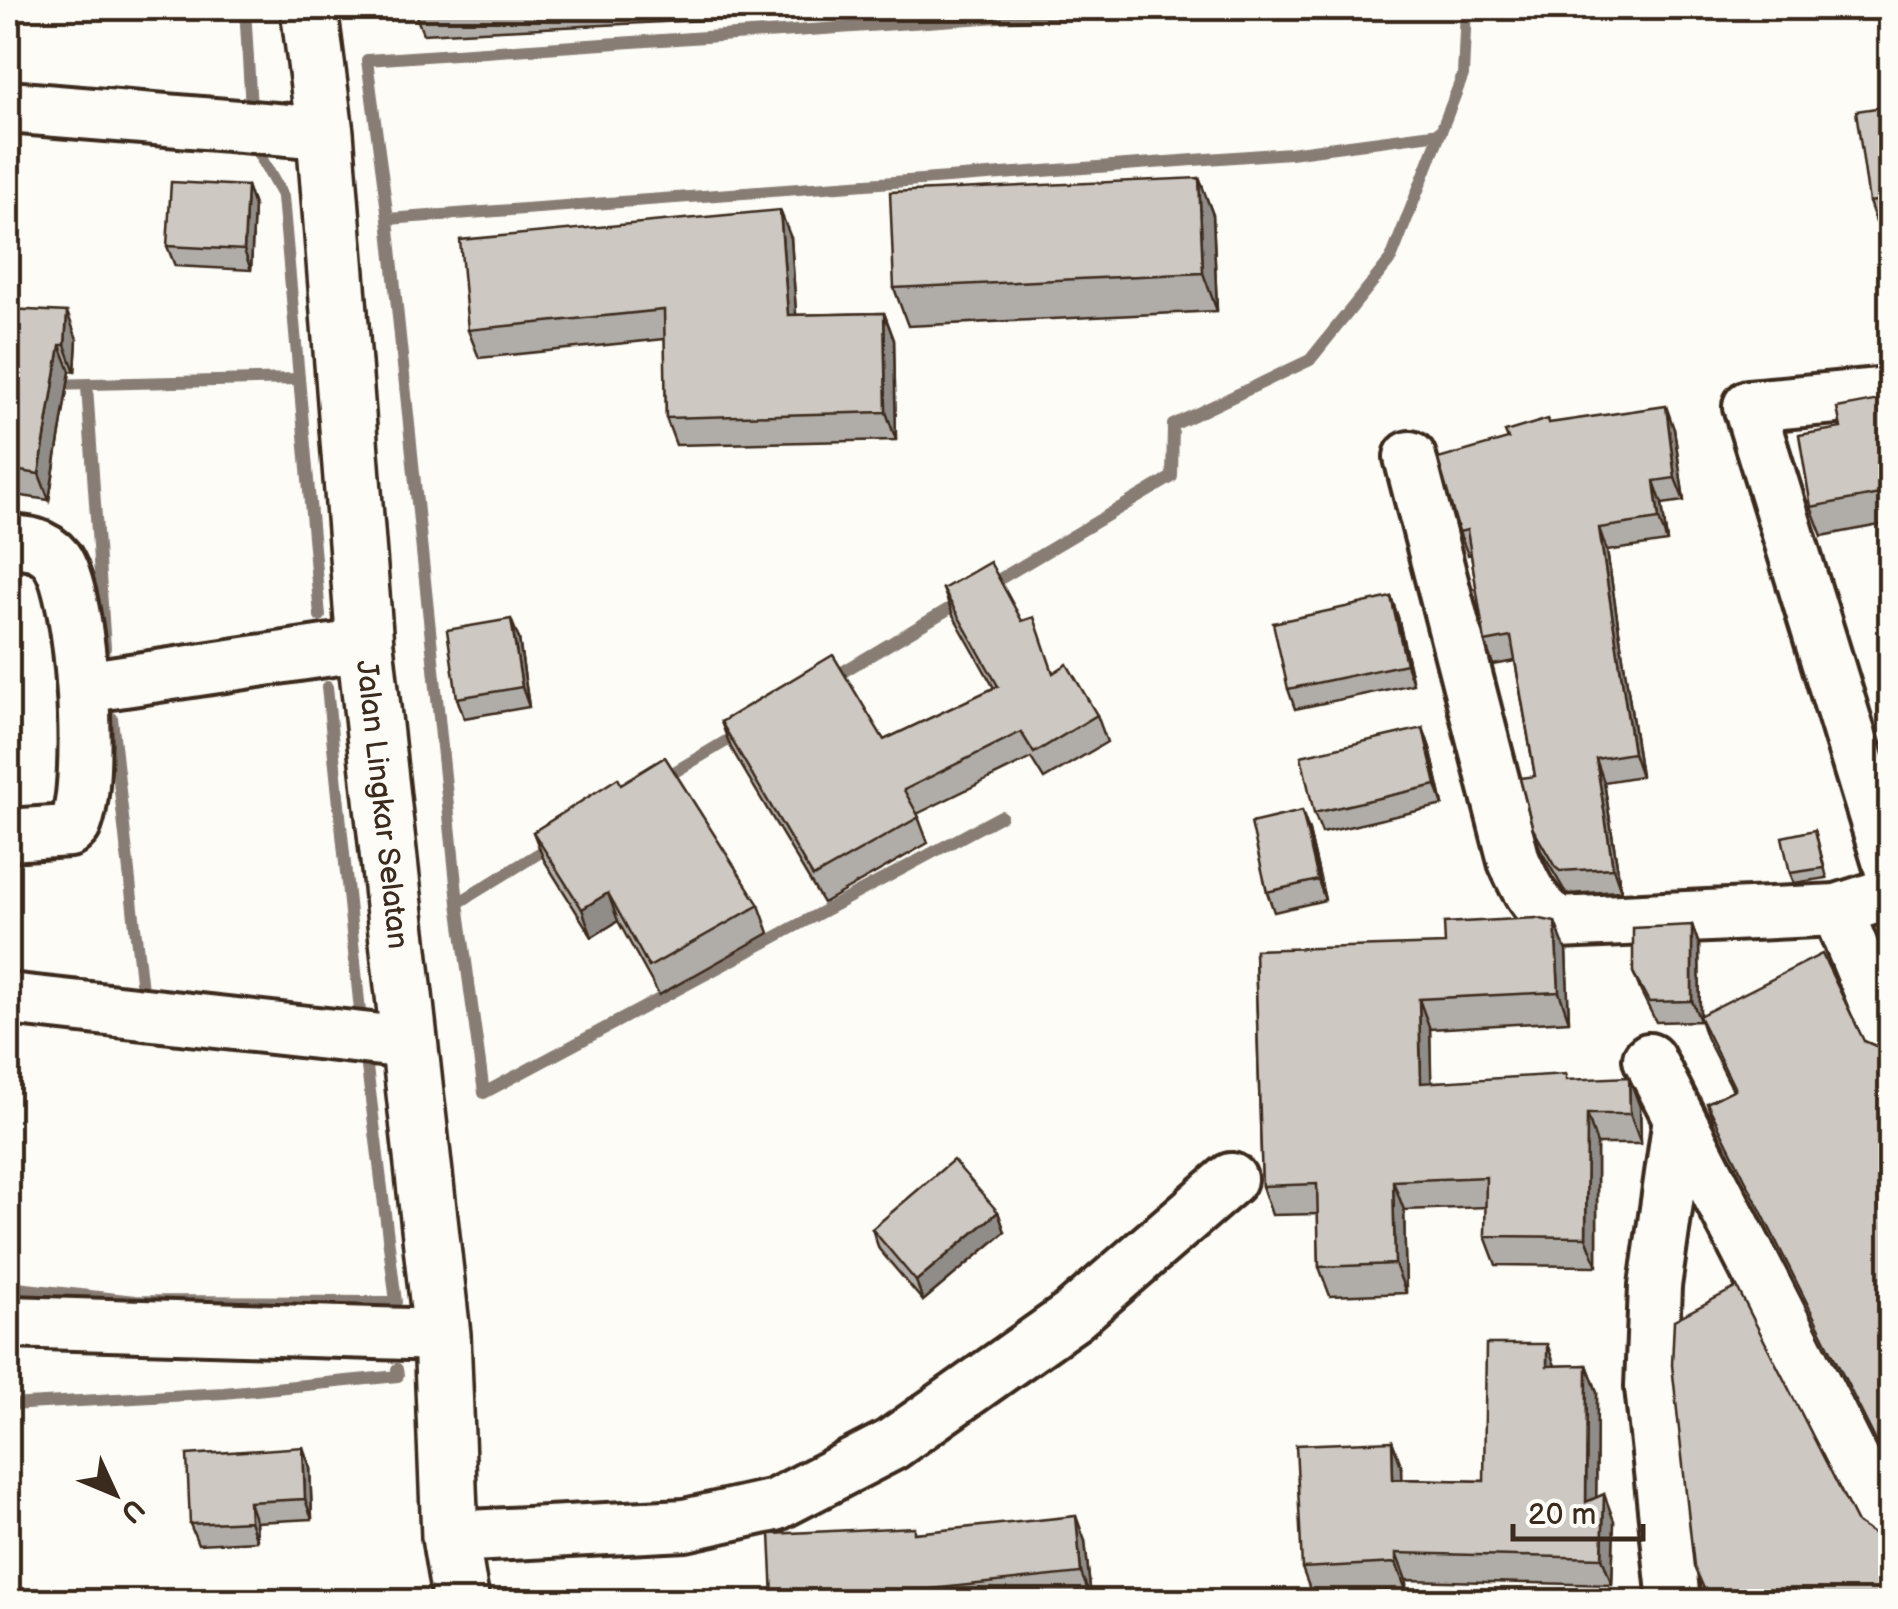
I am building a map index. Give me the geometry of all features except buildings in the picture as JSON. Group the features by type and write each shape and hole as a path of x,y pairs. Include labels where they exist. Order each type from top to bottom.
{"highway":[{"name":"Jalan Lingkar Selatan","path":"308,8 325,133 365,645 442,1335 450,1536 461,1602"}],"street":[{"path":"8,107 325,133"},
{"path":"1890,392 1749,406 1890,867"},
{"path":"1410,456 1514,861 1532,902 1560,923 1838,910 1890,894"},
{"path":"8,541 36,543 57,560 74,608 84,686 75,825 69,831 8,835"},
{"path":"84,686 365,645"},
{"path":"1838,910 1890,1040"},
{"path":"8,999 408,1043"},
{"path":"1648,1059 1890,1530"},
{"path":"1674,1602 1651,1387 1655,1286 1679,1118"},
{"path":"450,1536 685,1525 775,1504 891,1446 1072,1316 1231,1180"},
{"path":"8,1322 442,1335"}],"waterway":[{"path":"245,8 251,109"},
{"path":"388,219 367,60 1133,8"},
{"path":"988,586 1172,477 1173,425 1310,360 1391,259 1463,75 1466,8"},
{"path":"554,844 458,903 388,219 1290,153 1440,133"},
{"path":"251,140 283,197 320,616"},
{"path":"50,385 298,379"},
{"path":"87,387 105,648"},
{"path":"829,680 962,601"},
{"path":"327,687 361,1021"},
{"path":"112,718 143,999"},
{"path":"661,780 743,731"},
{"path":"458,903 484,1093 1001,816"},
{"path":"8,1287 135,1301 396,1302 365,1051"},
{"path":"8,1405 224,1393 398,1376 397,1369"}]}
